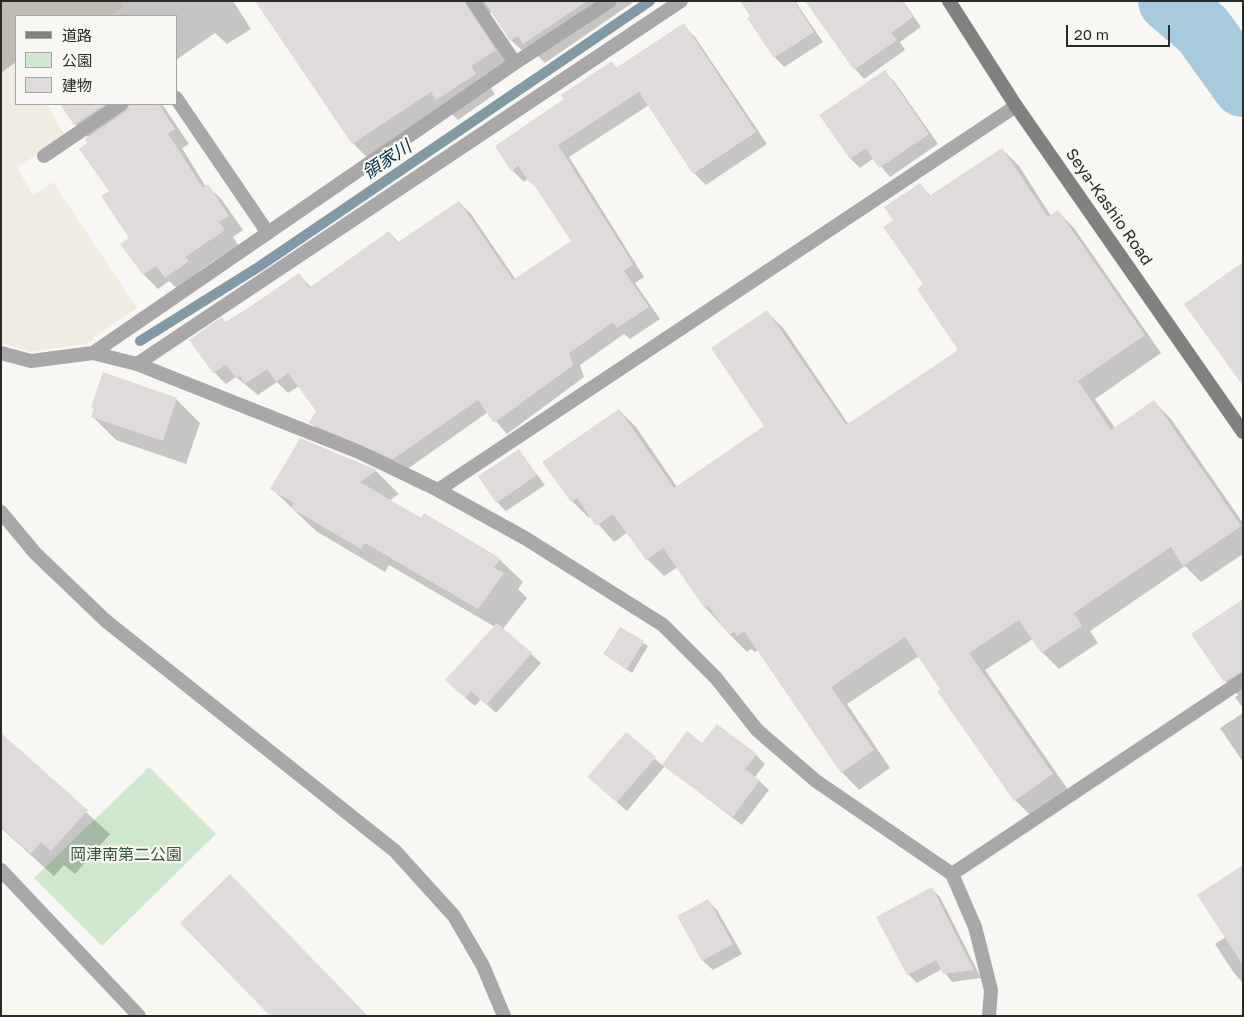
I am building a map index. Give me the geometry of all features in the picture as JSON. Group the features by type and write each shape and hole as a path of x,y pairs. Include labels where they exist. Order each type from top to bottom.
{"main road":[{"name":"Seya-Kashio Road","path":"949,1 1016,106 1243,432"}],"street":[{"path":"473,1 515,63"},
{"path":"92,353 515,63 610,1"},
{"path":"137,364 681,1"},
{"path":"178,101 268,232"},
{"path":"44,156 120,105"},
{"path":"438,490 1016,106"},
{"path":"1,353 32,362 92,353 137,364 359,452 438,490 525,538 664,625 716,678 757,730 816,781 952,874 975,928 991,990 989,1016"},
{"path":"1,512 34,553 106,620 395,851 454,916 483,966 504,1016"},
{"path":"952,874 1243,680"},
{"path":"1,870 139,1016"}],"shaded area":[{"path":"1,1 119,1 123,7 111,15 15,15 15,105 47,105 65,135 17,168 33,195 53,182 137,308 85,344 30,352 1,342"}],"green space":[{"name":"岡津南第二公園","path":"149,767 216,834 102,946 34,878"}],"building":[{"path":"255,1 464,1 496,50 471,66 476,74 436,100 431,92 352,144"},
{"path":"484,1 587,1 523,44 518,36 510,41"},
{"path":"740,1 794,1 814,32 774,58 747,18 750,16"},
{"path":"805,1 902,1 913,17 891,33 897,40 854,70"},
{"path":"684,23 756,132 693,174 639,92 558,145 633,264 624,271 649,307 617,328 613,322 569,353 573,365 494,423 478,400 393,459 309,423 316,411 288,373 276,382 267,369 245,384 240,376 236,378 226,365 213,373 189,340 222,317 225,322 247,309 299,273 309,288 389,231 397,243 459,201 513,280 571,241 532,182 530,183 518,166 511,171 495,146 564,99 561,95 612,61 616,68"},
{"path":"885,70 929,134 879,168 866,148 850,159 819,115"},
{"path":"61,105 104,105 74,125"},
{"path":"129,105 160,105 175,129 168,134 203,188 208,184 229,216 219,222 225,230 185,257 189,261 165,278 156,266 143,275 120,244 129,238 101,196 109,191 79,149 87,143 85,139 126,111"},
{"path":"1002,148 1048,217 1058,210 1145,335 1078,381 1111,430 1154,400 1241,526 1183,566 1171,547 1074,613 1082,626 1041,653 1019,620 969,653 1053,774 1014,801 937,691 940,689 905,637 831,687 874,750 841,773 744,631 737,636 734,632 729,635 708,606 705,609 663,548 646,560 613,514 596,526 577,498 571,502 542,462 619,409 674,488 764,426 711,348 767,310 846,425 958,350 917,289 923,284 883,227 893,220 884,207 920,183 929,196"},
{"path":"1243,262 1243,386 1184,304"},
{"path":"103,372 177,398 163,441 91,417 94,408 91,407"},
{"path":"300,438 377,470 360,482 421,518 424,513 500,558 494,568 504,573 478,609 365,543 361,549 291,508 294,503 270,489"},
{"path":"519,449 537,475 496,503 478,476"},
{"path":"1243,599 1243,671 1224,682 1191,634"},
{"path":"497,623 532,653 486,705 471,691 465,698 445,680"},
{"path":"620,627 644,641 627,669 603,654"},
{"path":"717,724 757,754 745,769 760,780 733,817 662,765 687,731 702,743"},
{"path":"626,732 656,757 617,802 587,777"},
{"path":"1,733 88,810 51,851 41,842 31,854 1,827"},
{"path":"1243,865 1243,965 1197,895"},
{"path":"230,874 368,1016 270,1016 180,923"},
{"path":"932,887 974,970 943,974 936,960 907,975 876,917"},
{"path":"708,899 733,944 702,961 677,916"}],"waterway":[{"name":"領家川","path":"140,341 260,266 650,1"},
{"path":"1169,1 1203,30 1243,86"}]}
